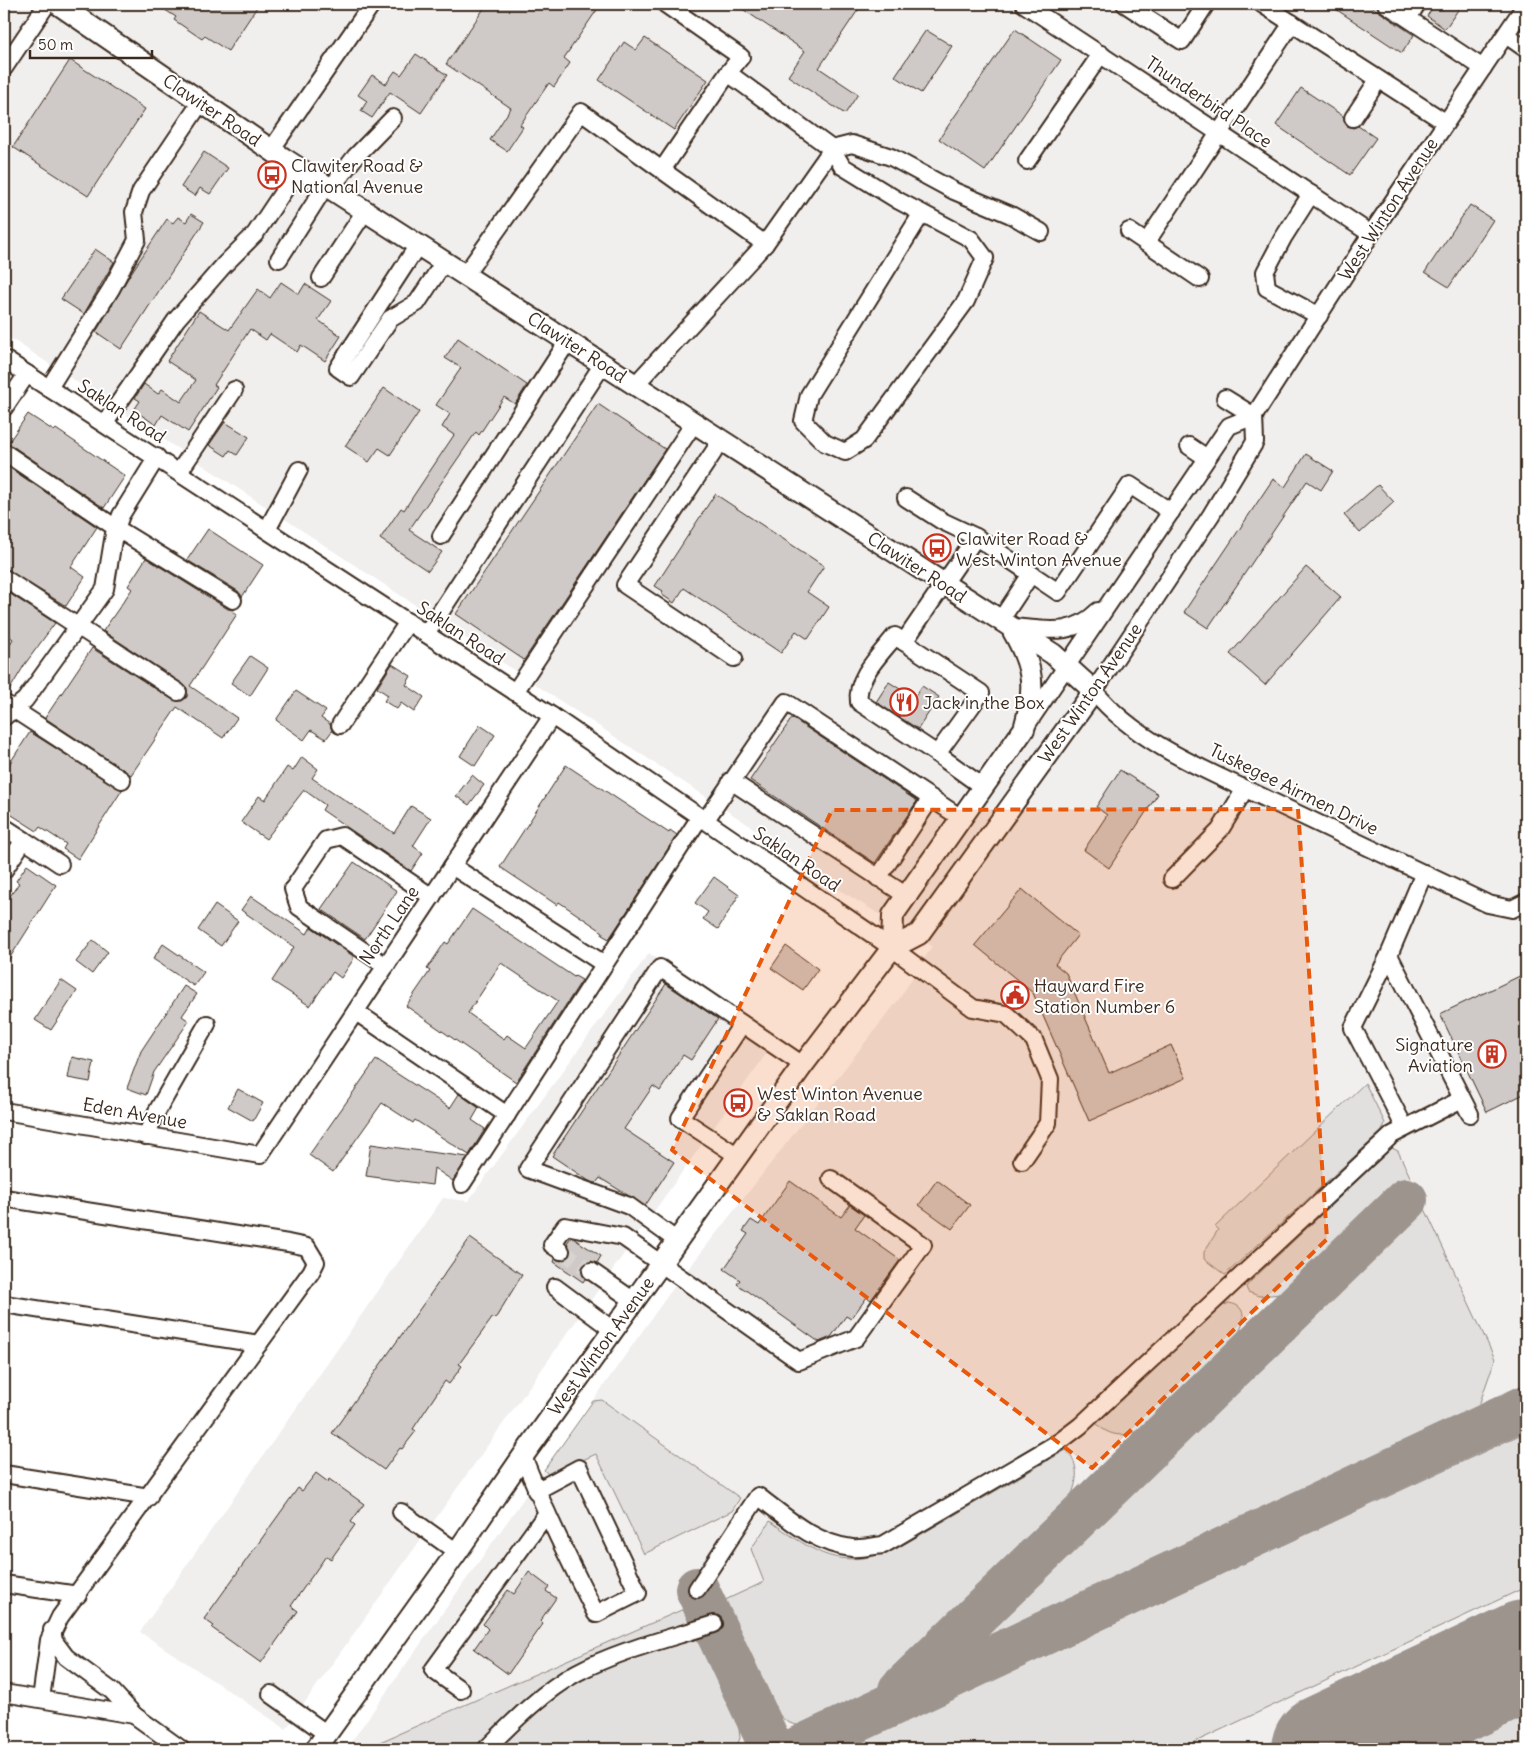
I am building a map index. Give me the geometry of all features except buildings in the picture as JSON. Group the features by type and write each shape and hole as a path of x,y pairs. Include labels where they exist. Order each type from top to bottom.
{"main road":[{"name":"Clawiter Road","path":"58,4 271,150 1006,624 1068,666 1094,691"},
{"path":"1006,624 1026,654 1032,681 1032,701 1024,729"},
{"name":"West Winton Avenue","path":"322,1742 457,1552 522,1456 803,1065 892,948 919,934 1094,691"},
{"name":"West Winton Avenue","path":"892,948 893,916 1024,729"}],"street":[{"path":"4,68 47,4"},
{"path":"271,150 372,4"},
{"path":"662,170 741,57 665,4"},
{"name":"Thunderbird Place","path":"1024,4 1371,234"},
{"path":"1125,4 1182,41 1206,4"},
{"path":"1262,4 1445,122"},
{"path":"1386,4 1483,68"},
{"path":"1408,18 1417,4"},
{"name":"West Winton Avenue","path":"1024,729 1229,426 1254,416 1371,234 1526,4"},
{"path":"1146,243 1292,23"},
{"path":"1506,35 1526,49"},
{"path":"1027,161 1101,54"},
{"path":"728,73 832,149 842,166 971,239 985,258 966,301 864,440 845,452 824,443 803,421 809,395 922,212"},
{"path":"1353,118 1378,80"},
{"path":"49,388 111,289 137,240 134,212 141,191 201,102"},
{"path":"465,275 581,112 765,244"},
{"path":"278,258 328,187 392,118"},
{"path":"635,385 765,244 832,149 852,144 891,157 954,191 1011,215 1041,232"},
{"path":"105,424 176,320 224,265 255,234 299,168"},
{"path":"1311,194 1283,238 1265,272 1267,288 1319,316"},
{"path":"321,278 365,211"},
{"path":"1129,231 1200,279"},
{"path":"418,245 338,368 351,377 390,319 417,303 444,262"},
{"path":"442,536 568,342"},
{"name":"Saklan Road","path":"4,359 552,716 892,948 973,1008 1006,1014 1034,1040 1050,1079 1048,1123 1022,1161"},
{"path":"426,634 603,364"},
{"path":"4,408 26,374"},
{"path":"179,472 234,390"},
{"path":"1225,398 1254,416"},
{"name":"West Winton Avenue","path":"1094,691 1210,515 1255,442 1254,416"},
{"path":"515,692 694,422"},
{"path":"721,440 625,585 734,658"},
{"path":"1189,446 1207,458"},
{"path":"4,452 116,528 233,600"},
{"path":"122,780 7,710 25,700 105,589 116,528 131,497 157,457"},
{"path":"267,530 299,470"},
{"path":"906,498 942,521 976,537 1058,592 1130,485 1171,512"},
{"path":"904,642 976,537"},
{"path":"1031,574 1006,624 1064,631 1086,624 1118,590"},
{"path":"4,578 178,692"},
{"path":"340,725 408,622"},
{"path":"937,754 981,693 895,636 880,654 861,685 858,692 859,702 983,787"},
{"name":"Tuskegee Airmen Drive","path":"1094,691 1108,708 1161,746 1245,789 1488,904 1512,909 1526,902"},
{"path":"462,1184 676,854 731,781 786,702 962,818"},
{"name":"North Lane","path":"260,1155 552,716"},
{"path":"731,781 906,896"},
{"path":"1172,879 1220,830 1245,789"},
{"path":"878,878 932,798"},
{"path":"4,827 60,864"},
{"path":"386,966 299,907 294,889 326,840 342,836 432,896"},
{"path":"4,870 24,840"},
{"path":"452,866 604,964"},
{"path":"1405,1128 1353,1028 1389,955 1424,873"},
{"path":"697,1589 758,1496 801,1528 826,1542 854,1548 883,1545 1059,1442 1080,1426 1392,1135 1405,1128 1466,1107 1389,955"},
{"path":"676,1240 629,1206 528,1169 660,968 803,1065"},
{"path":"356,1012 507,1115"},
{"path":"146,1136 156,1113 207,1024"},
{"path":"738,1156 680,1118 742,1024"},
{"name":"Eden Avenue","path":"4,1111 260,1155"},
{"path":"561,1251 552,1244 565,1226 623,1237 662,1262 799,1361 856,1338 923,1245 831,1179"},
{"path":"4,1198 307,1247 316,1262 311,1272 52,1630 41,1698"},
{"path":"591,1271 634,1301"},
{"path":"555,1287 613,1330"},
{"path":"4,1304 259,1344"},
{"path":"522,1456 536,1491 546,1513 596,1614 638,1593 579,1468 536,1491"},
{"path":"4,1474 149,1497"},
{"path":"401,1512 457,1552"},
{"path":"461,1690 434,1670 546,1513"},
{"path":"4,1584 78,1595"},
{"path":"486,1749 522,1712 576,1673 628,1651 714,1624"},
{"path":"52,1630 54,1641 66,1657 112,1691 134,1715 181,1749"},
{"path":"4,1693 134,1715"},
{"path":"271,1694 322,1742"}],"highlighted area":[{"path":"1298,809 1327,1239 1092,1468 672,1150 832,810"}],"shaded area":[{"path":"4,4 1526,4 1526,1749 346,1749 668,1295 900,998 932,946 833,886 785,849 4,334"},
{"path":"649,953 776,1040 286,1729 140,1632 443,1198 468,1201"},
{"path":"1365,1083 1385,1123 1382,1131 1225,1275 1204,1259 1204,1252 1218,1230 1215,1227"},
{"path":"1392,1148 1398,1151 1495,1359 1477,1411 975,1644 984,1632 1417,1215 1401,1180 1282,1294 1259,1296 1248,1292 1246,1287 1251,1281"},
{"path":"1229,1303 1240,1308 1243,1317 1243,1323 1235,1339 1144,1427 1138,1431 1119,1435 1107,1432 1096,1423 1220,1307"},
{"path":"602,1400 740,1498 732,1511 644,1554 596,1454 549,1475 544,1470 593,1401"},
{"path":"1526,1432 1526,1587 1180,1749 846,1749"},
{"path":"1066,1450 1076,1467 1075,1485 1070,1498 869,1699 813,1725 792,1724 778,1713 760,1684 723,1601 764,1582 751,1549 770,1521 815,1550 829,1556 843,1559 858,1559 876,1555 896,1549"},
{"path":"686,1608 738,1721 740,1738 736,1749 364,1749"},
{"path":"1526,1716 1526,1749 1455,1749"}],"taxiway":[{"path":"900,1690 1406,1200"},
{"path":"797,1749 1526,1407"},
{"path":"697,1589 772,1749"}],"runway":[{"path":"1326,1749 1526,1655"}],"tunnel":[{"path":"561,1251 591,1271"}],"place":[{"name":"Clawiter Road & National Avenue","path":"272,175"},
{"name":"Clawiter Road & West Winton Avenue","path":"937,548"},
{"name":"Jack in the Box","path":"904,702"},
{"name":"Hayward Fire Station Number 6","path":"1015,995"},
{"name":"Signature Aviation","path":"1492,1054"},
{"name":"West Winton Avenue & Saklan Road","path":"738,1103"}]}
